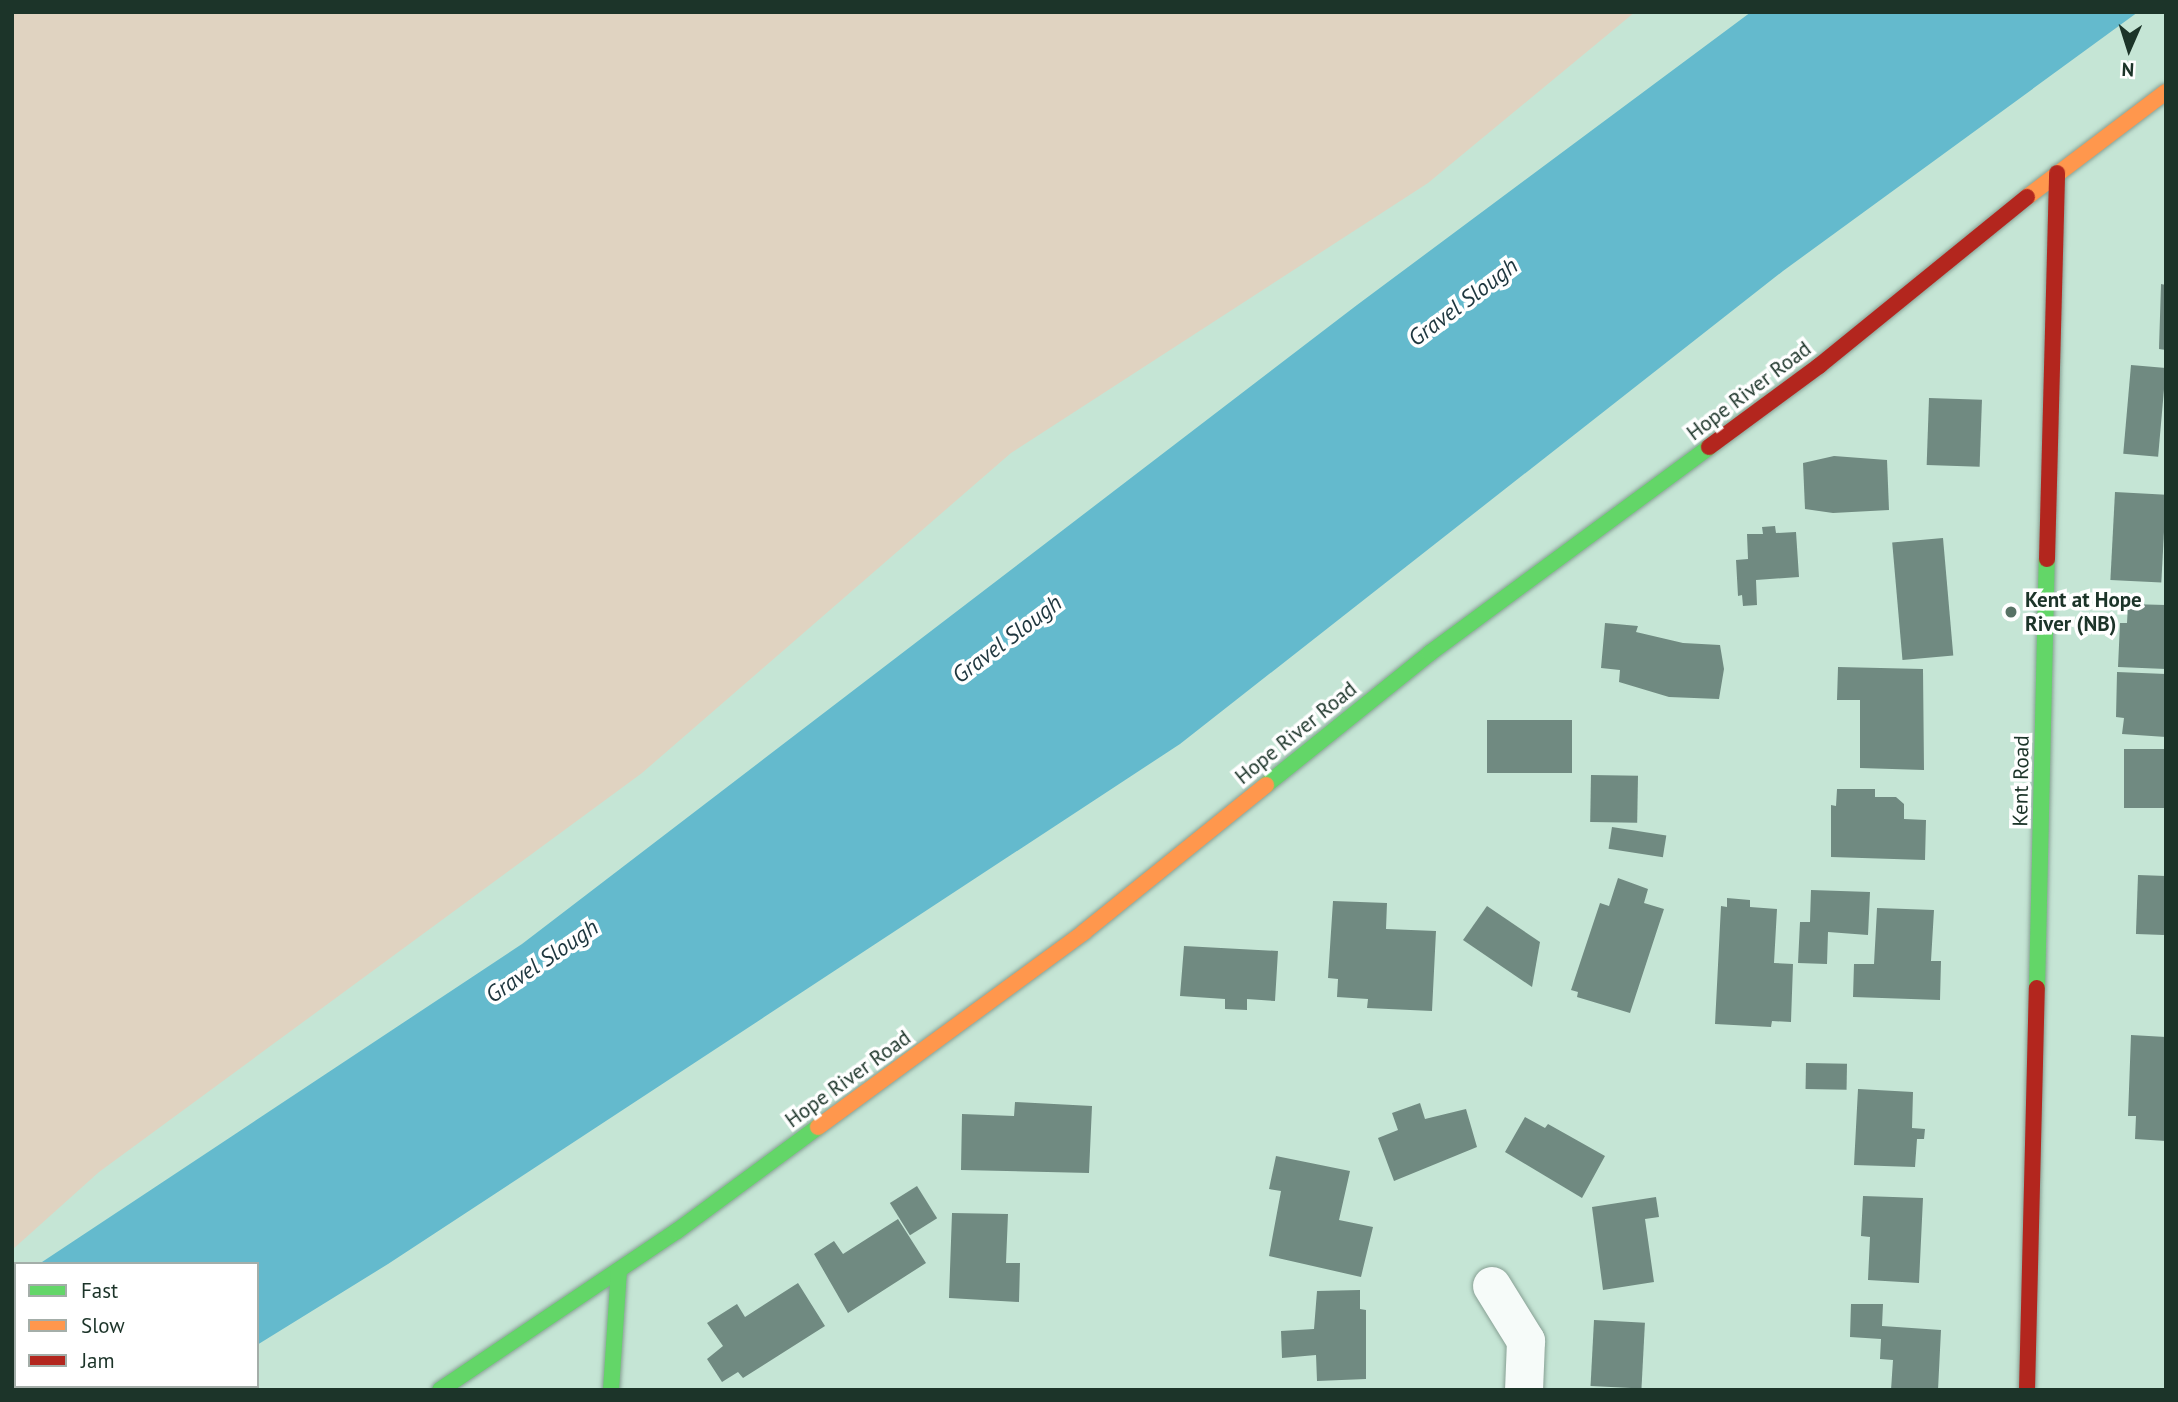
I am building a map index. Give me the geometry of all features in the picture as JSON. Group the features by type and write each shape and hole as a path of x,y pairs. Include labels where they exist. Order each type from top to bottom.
{"street":[{"name":"Hope River Road","path":"440,1390 619,1270 1084,932 1430,653 1819,366 2057,173 2166,92"},
{"name":"Kent Road","path":"2027,1390 2057,173"},
{"path":"611,1390 619,1270"},
{"path":"1492,1286 1526,1341 1524,1390"}],"shaded area":[{"path":"12,12 1635,12 1428,183 1011,453 642,773 99,1172 12,1250"}],"water":[{"name":"Gravel Slough","path":"1751,12 2138,12 1783,271 1180,744 388,1264 259,1344 259,1262 42,1262 522,944 1357,305"},
{"path":"14,1334 14,1388 101,1388 12,1390"}],"building":[{"path":"2161,284 2166,285 2166,350 2159,349"},
{"path":"2131,365 2166,368 2158,457 2123,454"},
{"path":"1929,398 1982,400 1980,467 1927,465"},
{"path":"1834,456 1887,460 1889,510 1833,513 1805,509 1803,463"},
{"path":"2115,492 2166,495 2161,583 2110,580"},
{"path":"1775,526 1776,533 1796,532 1799,577 1756,580 1757,605 1743,606 1742,595 1738,596 1736,560 1748,559 1747,534 1763,534 1762,527"},
{"path":"1943,538 1953,656 1902,660 1892,542"},
{"path":"2128,604 2166,605 2166,669 2118,667 2120,623 2127,623"},
{"path":"1605,623 1638,626 1636,632 1683,643 1720,645 1724,669 1719,699 1669,697 1619,682 1620,670 1601,668"},
{"path":"1838,667 1923,669 1924,770 1860,768 1860,700 1837,700"},
{"path":"2117,672 2166,674 2166,737 2122,734 2124,718 2116,717"},
{"path":"1487,720 1572,720 1572,773 1487,773"},
{"path":"2124,749 2166,749 2166,808 2124,808"},
{"path":"1591,775 1638,776 1637,823 1590,822"},
{"path":"1837,789 1875,789 1875,797 1896,797 1904,804 1904,819 1926,820 1925,860 1831,857 1831,805 1836,806"},
{"path":"1612,827 1666,836 1663,857 1609,849"},
{"path":"2138,875 2166,876 2164,935 2136,934"},
{"path":"1618,878 1648,889 1644,903 1664,909 1630,1013 1577,997 1578,992 1571,990 1600,903 1609,906"},
{"path":"1811,890 1870,892 1868,935 1828,932 1827,964 1798,963 1800,922 1810,922"},
{"path":"1727,898 1750,900 1750,907 1777,909 1774,963 1793,964 1791,1022 1772,1021 1771,1027 1715,1024 1721,906 1727,907"},
{"path":"1333,901 1387,903 1386,929 1436,931 1432,1011 1367,1008 1368,999 1337,997 1338,979 1328,978"},
{"path":"1487,906 1540,942 1532,987 1463,940"},
{"path":"1877,908 1934,910 1931,961 1941,961 1940,1000 1853,997 1854,964 1874,964"},
{"path":"1184,946 1278,951 1275,1001 1247,999 1247,1010 1225,1009 1225,999 1180,996"},
{"path":"2131,1035 2166,1037 2166,1141 2135,1139 2136,1116 2128,1116"},
{"path":"1806,1063 1847,1064 1847,1090 1806,1089"},
{"path":"1858,1089 1913,1092 1912,1128 1925,1129 1924,1139 1917,1139 1915,1167 1854,1165"},
{"path":"1015,1102 1092,1106 1089,1173 961,1170 962,1114 1014,1116"},
{"path":"1420,1103 1425,1119 1466,1109 1477,1147 1394,1181 1378,1138 1398,1130 1392,1113"},
{"path":"1525,1117 1545,1128 1548,1124 1605,1156 1582,1198 1505,1152"},
{"path":"1276,1156 1350,1171 1339,1220 1373,1227 1361,1277 1269,1256 1281,1191 1269,1189"},
{"path":"917,1186 937,1218 910,1235 890,1203"},
{"path":"1863,1196 1923,1198 1919,1283 1868,1280 1870,1237 1861,1236"},
{"path":"1656,1197 1659,1217 1645,1219 1654,1282 1603,1290 1592,1207"},
{"path":"952,1213 1008,1214 1006,1263 1020,1263 1019,1302 949,1298"},
{"path":"898,1219 926,1263 848,1313 814,1254 834,1241 843,1254"},
{"path":"798,1283 825,1326 743,1378 738,1372 722,1382 707,1359 723,1346 707,1323 737,1304 745,1317"},
{"path":"1360,1290 1360,1309 1366,1310 1366,1379 1317,1381 1316,1355 1282,1358 1281,1331 1314,1329 1317,1291"},
{"path":"1851,1304 1883,1304 1882,1326 1941,1330 1938,1390 1891,1390 1893,1360 1880,1359 1881,1339 1850,1337"},
{"path":"1594,1320 1645,1323 1641,1389 1591,1386"}],"traffic: fast":[{"path":"1266,785 1430,653 1709,447"},
{"path":"2037,988 2047,559"},
{"path":"440,1390 677,1231 818,1127"},
{"path":"611,1390 619,1270"}],"traffic: slow":[{"path":"2027,197 2166,92"},
{"path":"818,1127 1084,932 1266,785"}],"traffic: jam":[{"path":"2047,559 2057,173"},
{"path":"1709,447 1819,366 2027,197"},
{"path":"2027,1390 2037,988"}],"place":[{"name":"Kent at Hope River (NB)","path":"2011,612"}]}
